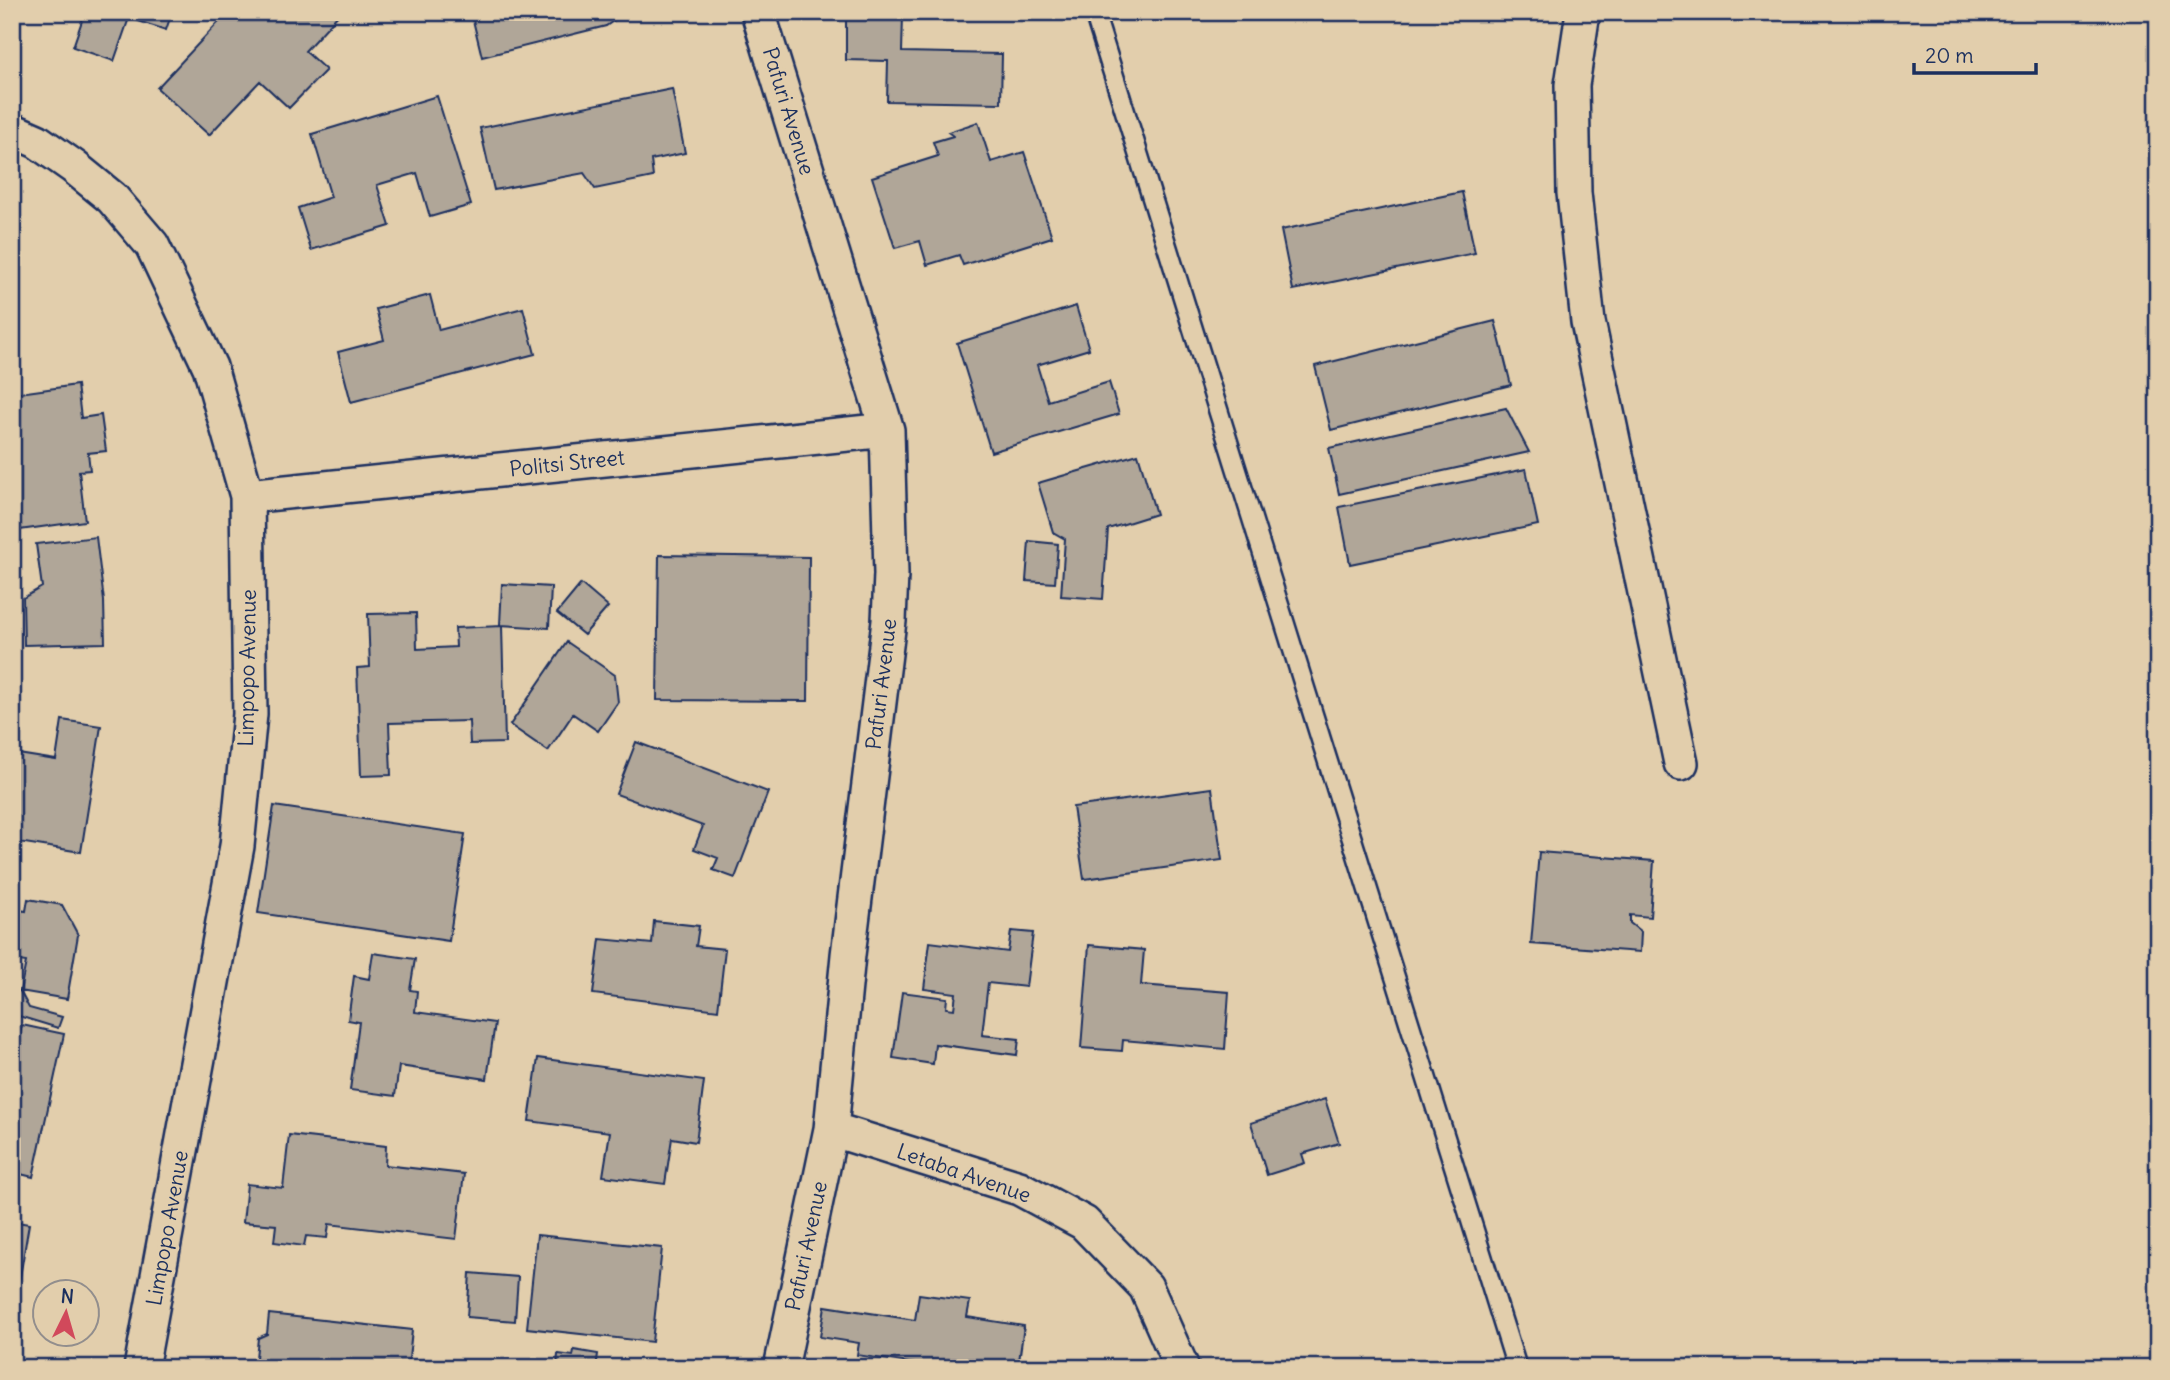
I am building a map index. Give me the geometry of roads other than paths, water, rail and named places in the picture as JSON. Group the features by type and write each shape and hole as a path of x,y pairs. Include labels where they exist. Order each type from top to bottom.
{"street":[{"name":"Pafuri Avenue","path":"758,12 887,430 891,574 889,621 848,956 831,1129 781,1368"},
{"path":"1583,12 1572,99 1574,193 1588,322 1681,763"},
{"name":"Limpopo Avenue","path":"12,130 37,141 74,167 112,198 152,244 210,367 247,496 250,715 237,846 142,1368"},
{"name":"Politsi Street","path":"247,496 887,430"},
{"name":"Letaba Avenue","path":"831,1129 1019,1188 1084,1223 1146,1287 1182,1368"}],"lane":[{"path":"1094,12 1517,1368"}]}
